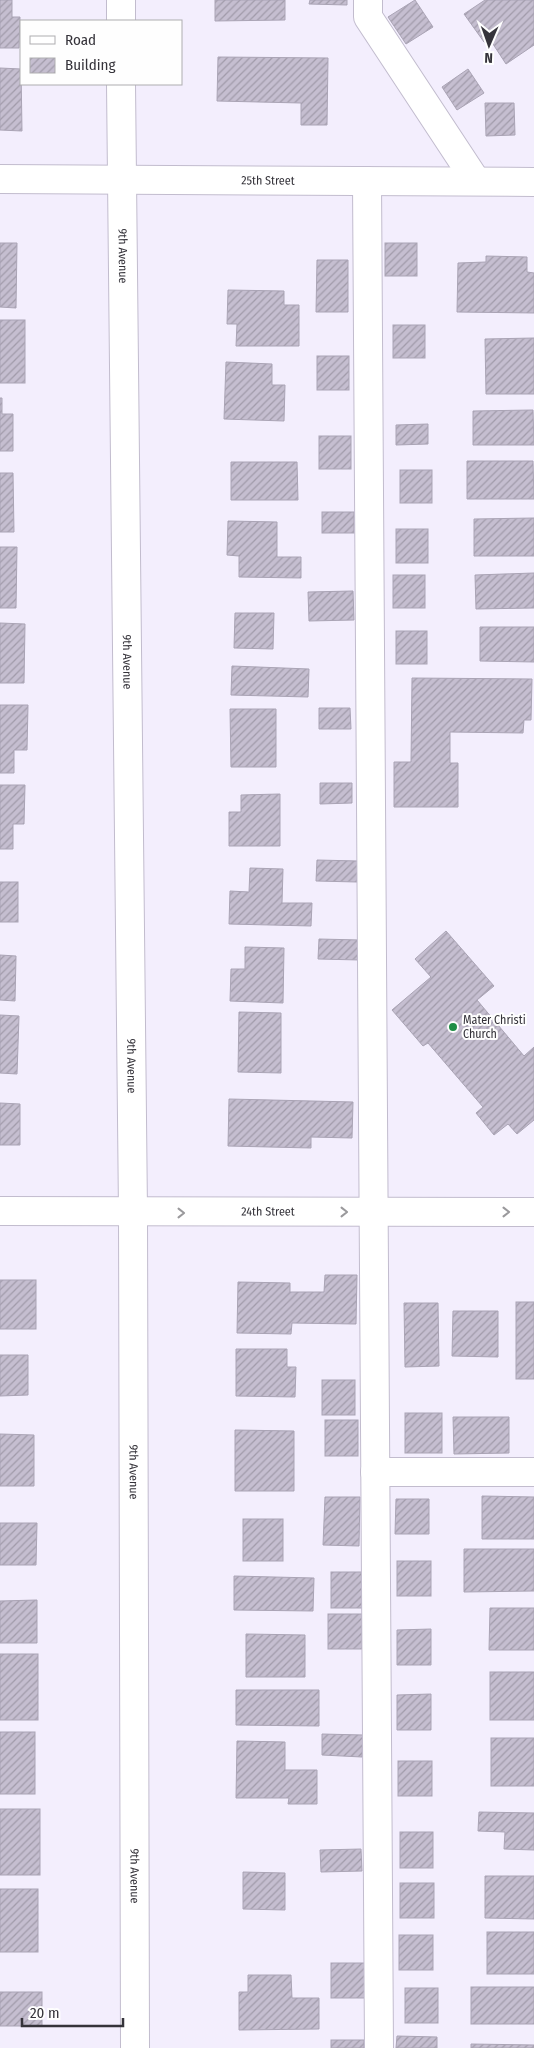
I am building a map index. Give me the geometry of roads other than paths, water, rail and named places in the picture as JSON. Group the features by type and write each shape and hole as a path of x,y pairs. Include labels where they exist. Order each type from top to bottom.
{"street":[{"path":"121,0 121,20"},
{"path":"368,0 368,17 476,182"},
{"name":"9th Avenue","path":"121,85 133,1212 135,2048"},
{"name":"25th Street","path":"0,179 534,182"},
{"path":"367,181 379,2048"},
{"name":"24th Street","path":"0,1211 534,1212"},
{"path":"375,1472 534,1472"}],"place":[{"name":"Mater Christi Church","path":"453,1027"}]}
